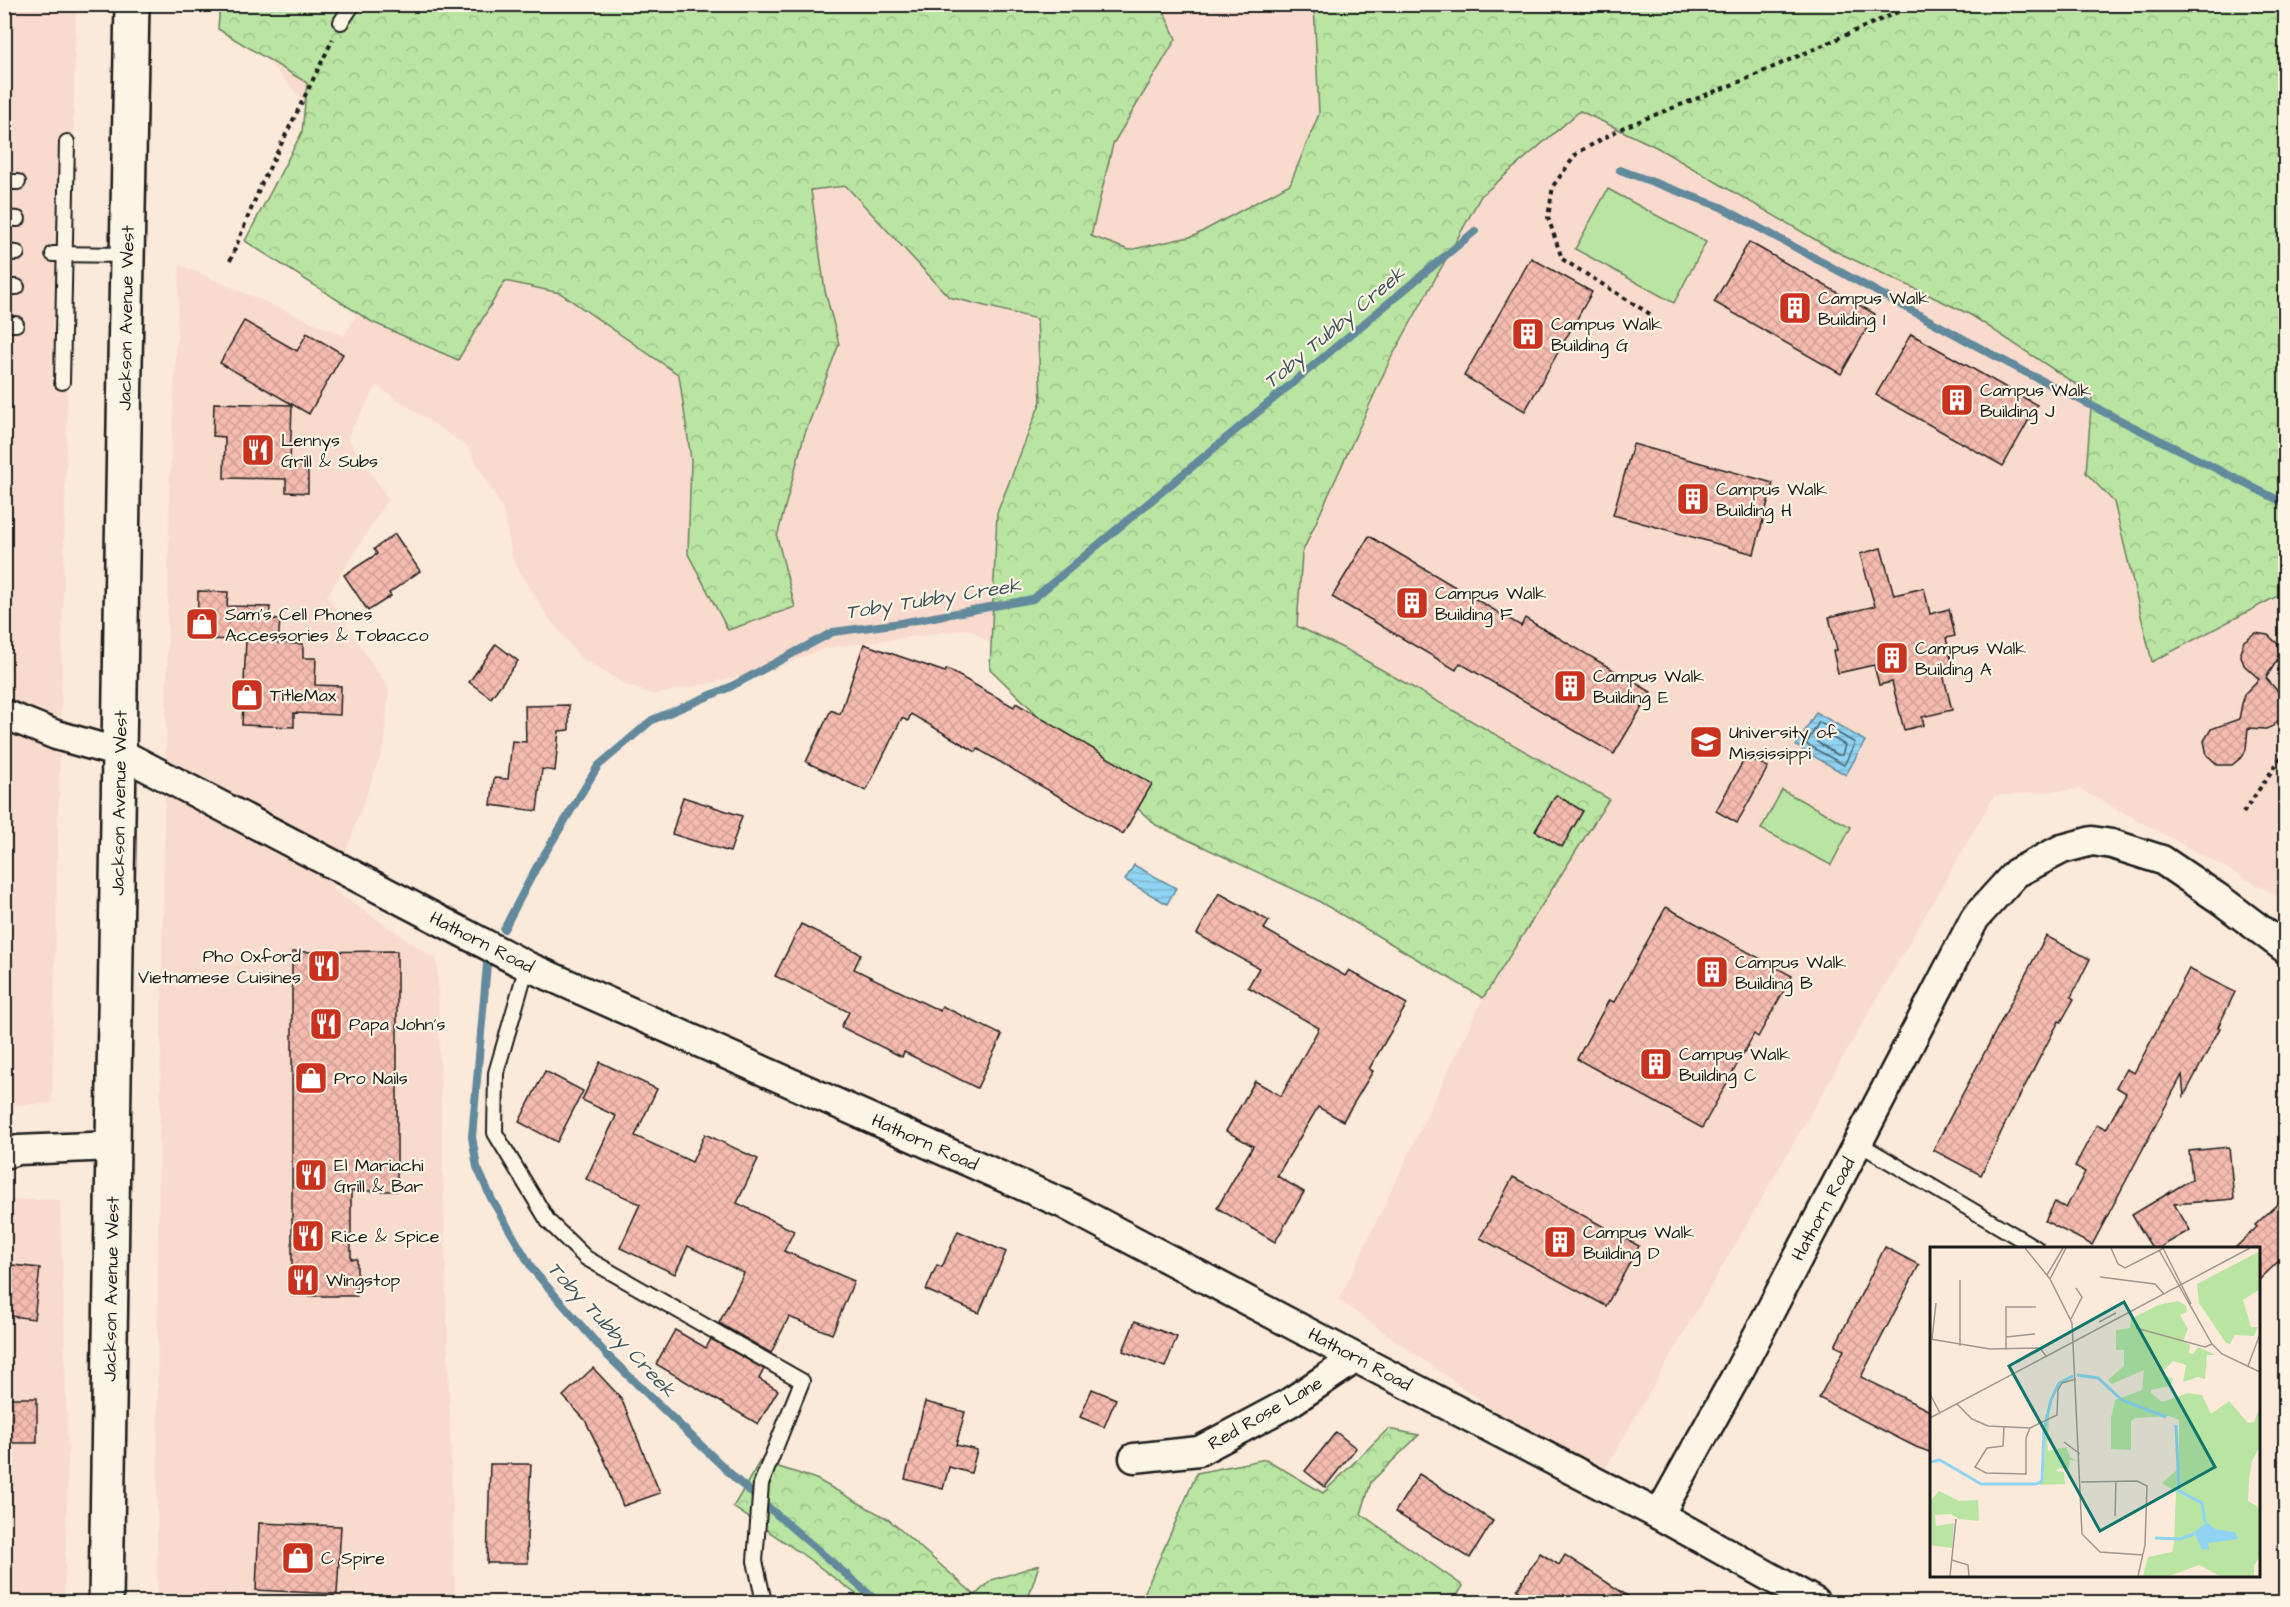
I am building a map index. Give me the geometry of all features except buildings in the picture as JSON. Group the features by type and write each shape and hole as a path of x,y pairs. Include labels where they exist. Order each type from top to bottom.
{"main road":[{"name":"Jackson Avenue West","path":"106,1602 132,4"}],"street":[{"name":"Hathorn Road","path":"4,714 56,735 120,753 527,966 1064,1204 1659,1515 1739,1371 1975,918 2016,873 2062,849 2092,841 2112,844 2162,860 2221,900 2286,949"},
{"path":"4,1154 18,1150 114,1146"},
{"name":"Red Rose Lane","path":"1134,1458 1199,1451 1289,1403 1356,1358"},
{"path":"1659,1515 1815,1602"}],"lane":[{"path":"341,22 353,4"},
{"path":"62,382 58,324 60,182 67,142"},
{"path":"59,254 127,255"},
{"path":"527,966 496,1073 495,1133 548,1221 586,1258 802,1381 761,1484 755,1561 764,1602"},
{"path":"1858,1143 2034,1247"}],"path":[{"path":"1650,314 1562,259 1548,217 1553,186 1577,153 1624,127 1744,80 1916,4"},
{"path":"230,261 261,185 341,22"},
{"path":"2243,813 2286,750"}],"shaded area":[{"path":"5,5 76,5 52,1103 5,1106"},
{"name":"University of Mississippi","path":"220,5 2285,5 2285,900 2080,789 1994,796 1597,1483 1339,1300 1483,998 970,629 825,648 773,669 654,695 626,685 580,657 546,614 513,560 503,510 467,446 377,386 347,437 388,499 327,596 389,689 384,746 332,889 437,960 455,1602 157,1602 158,1236 170,480 180,265 344,336 441,172 306,103 227,17"},
{"path":"7,1200 60,1200 68,1460 64,1602 5,1602 5,1206"}],"green space":[{"path":"220,4 1161,5 1176,39 1113,144 1091,236 1129,250 1194,236 1290,184 1319,114 1314,5 2285,5 2285,592 2152,662 2114,502 2086,473 2092,395 1971,315 1835,251 1656,147 1580,111 1481,196 1390,360 1302,553 1297,626 1347,650 1609,799 1483,998 1315,899 1156,825 1085,761 990,669 997,513 1041,401 1037,319 949,297 846,186 811,190 825,291 839,344 804,436 777,537 795,607 728,630 688,554 691,460 679,375 560,293 505,281 458,360 372,322 245,241 302,132 307,83 218,29"},
{"path":"1608,189 1706,242 1674,303 1575,249"},
{"path":"1782,790 1851,827 1831,865 1761,829"},
{"path":"1388,1429 1419,1435 1371,1482 1361,1514 1463,1586 1453,1602 1144,1602 1143,1596 1197,1473 1266,1459 1323,1493"},
{"path":"760,1461 816,1479 888,1519 975,1595 992,1580 1039,1565 1027,1602 871,1602 856,1594 733,1507"}],"water":[{"path":"1816,712 1865,741 1846,775 1796,746"},
{"path":"1134,865 1176,888 1167,904 1125,880"}],"waterway":[{"name":"Toby Tubby Creek","path":"1620,170 1721,207 2019,369 2286,504"},
{"name":"Toby Tubby Creek","path":"504,929 536,868 598,766 652,720 730,687 833,632 901,623 1033,599 1475,231"},
{"name":"Toby Tubby Creek","path":"487,964 472,1137 477,1167 492,1200 533,1270 606,1354 739,1482 878,1602"}],"place":[{"name":"Campus Walk Building I","path":"1795,308"},
{"name":"Campus Walk Building G","path":"1528,334"},
{"name":"Campus Walk Building J","path":"1957,400"},
{"name":"Lennys Grill & Subs","path":"258,450"},
{"name":"Campus Walk Building H","path":"1693,499"},
{"name":"Campus Walk Building F","path":"1412,603"},
{"name":"Sam's Cell Phones Accessories & Tobacco","path":"202,624"},
{"name":"Campus Walk Building A","path":"1892,658"},
{"name":"Campus Walk Building E","path":"1570,686"},
{"name":"TitleMax","path":"247,695"},
{"name":"University of Mississippi","path":"1706,742"},
{"name":"Pho Oxford Vietnamese Cuisines","path":"324,966"},
{"name":"Campus Walk Building B","path":"1712,972"},
{"name":"Papa John's","path":"326,1024"},
{"name":"Campus Walk Building C","path":"1656,1064"},
{"name":"Pro Nails","path":"311,1078"},
{"name":"El Mariachi Grill & Bar","path":"311,1175"},
{"name":"Rice & Spice","path":"308,1236"},
{"name":"Campus Walk Building D","path":"1560,1242"},
{"name":"Wingstop","path":"303,1280"},
{"name":"C Spire","path":"298,1558"}]}
